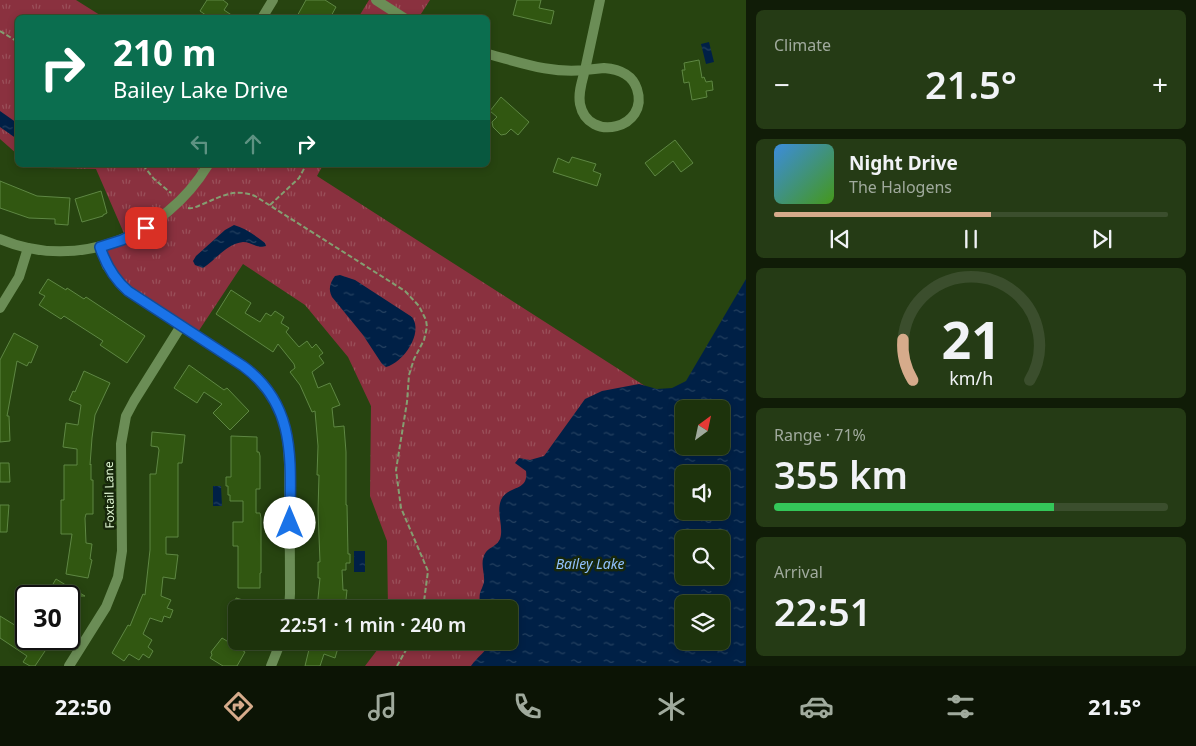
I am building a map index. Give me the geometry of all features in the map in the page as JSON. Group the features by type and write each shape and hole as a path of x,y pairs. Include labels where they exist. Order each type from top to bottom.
{"street":[{"path":"264,15 273,0"},
{"path":"376,0 399,15"},
{"path":"490,54 567,72 584,70 604,68 622,71 635,84 639,101 632,117 625,123 607,128 598,126 583,113 580,104 584,70 600,0"},
{"path":"0,240 47,252 63,252 100,247 126,238 156,220 187,193 206,167"},
{"path":"100,247 107,266 124,287 255,375 269,390 282,414 288,436 289,453 289,600"},
{"path":"0,308 22,269 28,248"},
{"name":"Foxtail Lane","path":"69,666 106,607 118,577 122,546 121,444 126,416 181,326"},
{"path":"271,666 277,650"}],"path":[{"path":"0,31 15,40"},
{"path":"145,167 154,179 171,193"},
{"path":"270,206 299,178 305,167"},
{"path":"185,206 193,208 238,192 255,196 404,291 411,296 424,314 426,335 414,359 409,375 407,402 396,470 400,508 428,571 424,600"},
{"path":"397,666 406,650"}],"green space":[{"path":"0,0 76,0 100,15 15,15 15,152 0,139"},
{"path":"369,0 430,0 420,15 360,15"},
{"path":"44,167 322,167 317,176 675,405 675,455 722,455 723,465 675,465 675,520 729,520 746,666 365,666 377,650 518,650 518,600 388,600 387,541 370,496 371,406 348,357 305,305 243,264 196,335 129,291 100,247 126,238 96,169"}],"water":[{"path":"709,42 714,62 706,64 701,44"},
{"path":"0,111 15,122 15,138 0,127"},
{"path":"234,225 254,235 265,243 266,246 260,247 243,242 237,243 203,268 195,265 193,261 196,256 225,230"},
{"path":"340,275 355,280 412,317 415,324 414,339 399,360 386,367 382,364 363,335 332,297 330,291 331,284 335,276"},
{"name":"Bailey Lake","path":"746,279 746,666 471,666 485,650 518,650 518,600 480,600 480,593 484,582 484,556 500,539 499,510 501,500 508,492 521,485 526,478 526,471 515,463 519,458 530,460 544,456 585,399 602,391 639,384 657,389 672,388 686,381"},
{"path":"213,486 221,486 222,506 213,506"},
{"path":"354,551 365,551 365,572 354,572"}],"building":[{"path":"207,0 223,0 228,4 224,10 232,15 206,15 200,11"},
{"path":"306,0 325,0 336,7 332,15 298,15"},
{"path":"517,0 541,0 539,8 554,11 551,24 513,15"},
{"path":"699,60 702,78 704,77 706,82 712,81 713,90 706,91 707,97 692,100 689,82 684,83 682,70 685,70 684,63"},
{"path":"501,97 529,122 518,135 511,129 506,134 501,135 493,127 492,122 497,117 490,111"},
{"path":"675,140 693,163 681,172 673,161 655,176 645,163"},
{"path":"572,157 596,164 593,171 601,174 597,186 553,172 558,158 569,163"},
{"path":"0,181 37,196 70,198 68,225 55,224 55,219 29,218 0,208"},
{"path":"101,191 107,213 82,222 75,199"},
{"path":"48,279 84,299 86,297 145,336 127,363 100,345 103,341 64,316 61,319 39,305 45,296 39,293"},
{"path":"231,290 251,303 245,313 260,322 266,313 271,316 275,311 284,317 281,323 289,328 286,332 299,347 307,341 312,348 316,344 323,353 319,356 324,363 312,372 318,388 330,383 340,405 332,408 334,427 344,426 348,554 350,554 350,563 346,563 346,570 342,570 343,590 347,590 346,600 318,600 320,578 318,578 318,562 320,562 319,475 317,475 318,446 315,411 312,412 300,385 290,372 295,368 294,364 278,344 273,352 216,314"},
{"path":"14,333 38,346 31,363 29,362 27,366 17,361 7,416 9,416 10,441 0,442 0,360"},
{"path":"189,365 224,390 227,388 249,411 230,430 213,413 222,404 204,392 197,403 174,388"},
{"path":"84,371 110,383 95,415 92,438 90,465 91,480 93,480 93,514 86,514 85,518 86,543 92,544 90,559 92,560 88,578 66,574 72,534 61,534 61,500 64,500 64,465 77,465 77,449 63,447 66,423 78,425 81,405 69,400 73,391 75,392"},
{"path":"152,432 185,435 182,463 178,463 178,537 166,537 166,554 178,555 175,579 163,577 161,596 171,600 167,608 173,610 170,618 164,616 162,622 150,618 143,634 152,640 148,647 153,651 149,658 143,654 139,660 129,654 124,661 112,653 128,625 130,626 143,594 145,595 150,550 150,474 156,474 159,450 158,447 151,446"},
{"path":"231,436 257,437 257,452 259,452 260,456 260,489 256,489 256,513 260,513 261,518 260,588 238,588 238,546 233,546 233,522 243,522 243,501 230,501 228,486 226,486 226,477 231,477"},
{"path":"0,463 9,463 10,482 0,482"},
{"path":"0,505 9,505 7,532 0,532"},
{"path":"56,579 66,585 52,585"},
{"path":"0,616 15,625 15,648 0,638"},
{"path":"222,638 228,642 228,650 242,650 245,652 237,666 223,666 210,658 211,652"},
{"path":"18,650 46,650 35,666 30,666 23,662 27,656"},
{"path":"309,650 337,650 335,658 324,654 320,666 305,666"}],"route":[{"path":"146,228 115,243 100,247 104,260 115,277 128,291 243,366 269,390 282,414 288,436 290,523"}]}
